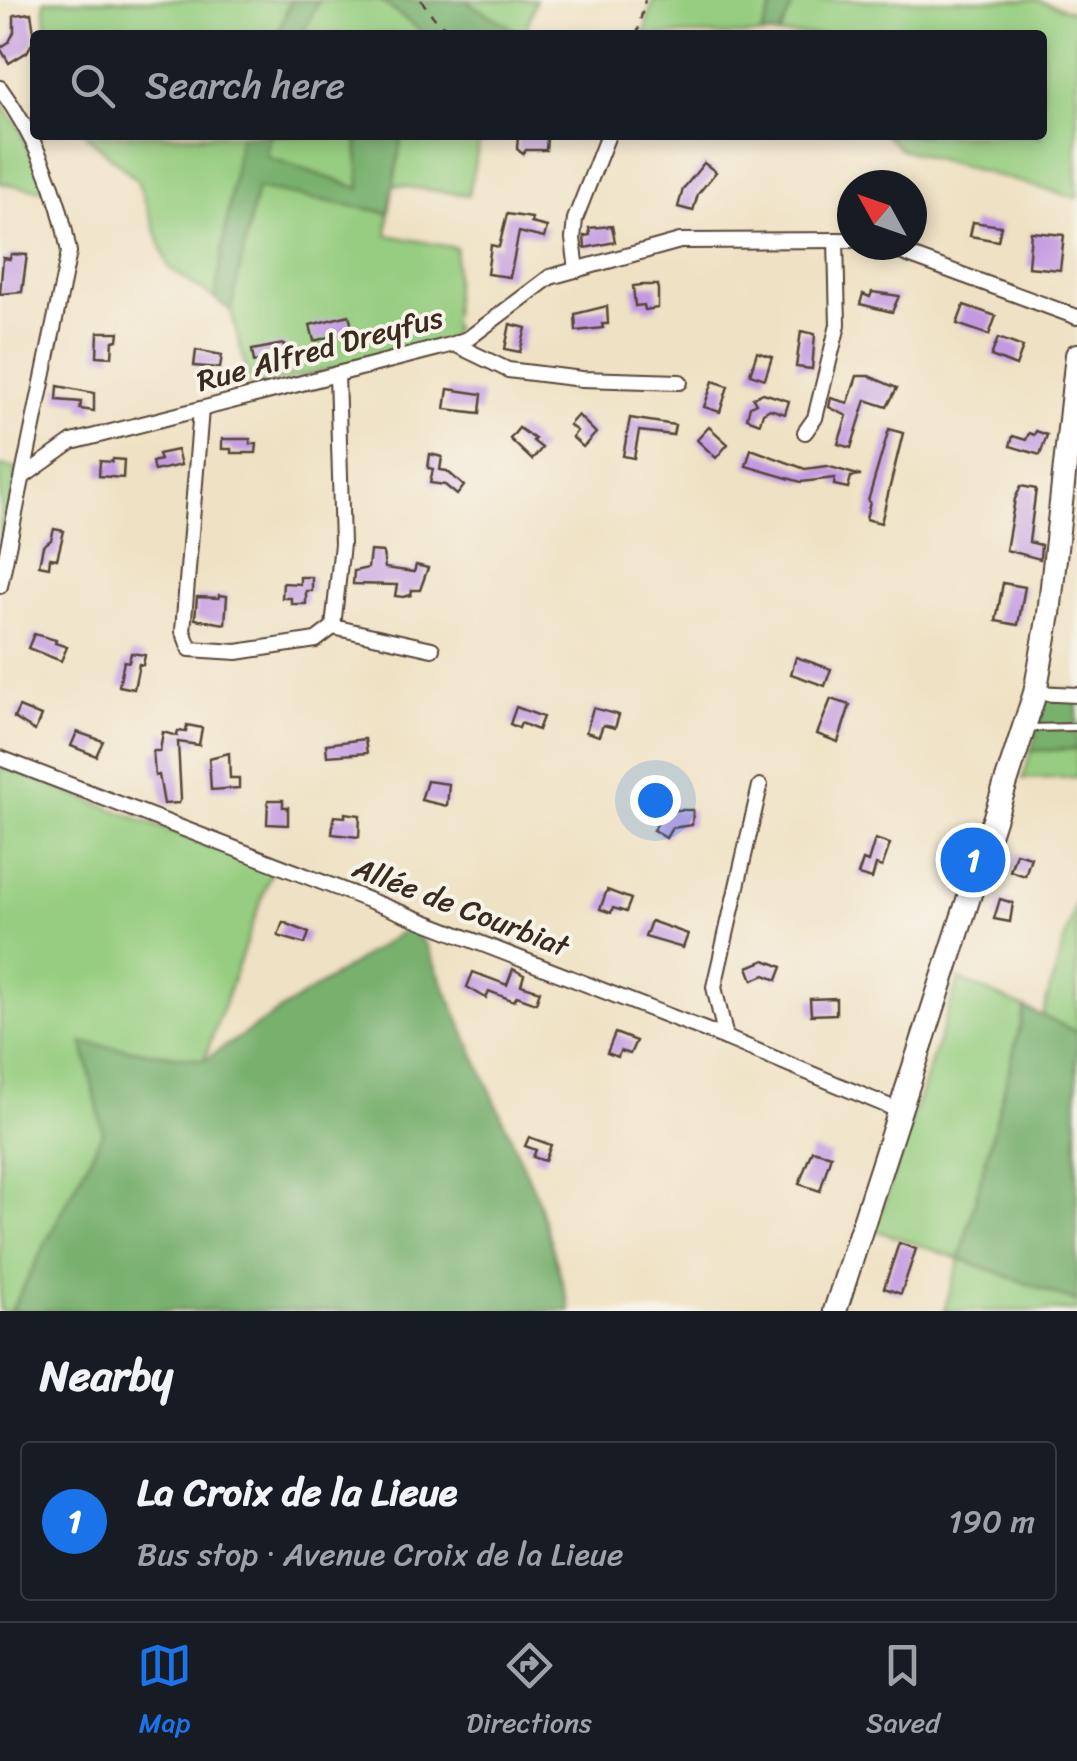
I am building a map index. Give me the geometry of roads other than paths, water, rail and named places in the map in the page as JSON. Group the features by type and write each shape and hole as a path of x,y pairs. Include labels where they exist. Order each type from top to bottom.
{"main road":[{"path":"835,1311 1035,692 1049,614 1077,355"}],"street":[{"path":"0,88 30,136"},
{"path":"0,586 69,252 62,213 32,140"},
{"path":"578,270 572,239 575,219 606,140"},
{"path":"805,432 815,418 838,326 836,240"},
{"name":"Rue Alfred Dreyfus","path":"24,476 72,442 454,344 469,338 550,277 680,241 836,240"},
{"path":"922,260 1077,316"},
{"path":"454,344 508,370 582,379 680,382"},
{"path":"201,409 183,631 190,649 236,652 316,640 333,626 342,544 338,374"},
{"path":"333,626 432,649"},
{"path":"1035,692 1077,695"},
{"name":"Allée de Courbiat","path":"0,758 726,1038 900,1111"},
{"path":"726,1038 714,987 760,786"}],"lane":[{"path":"1024,728 1077,726"}],"place":[{"name":"La Croix de la Lieue","path":"973,860"}]}
